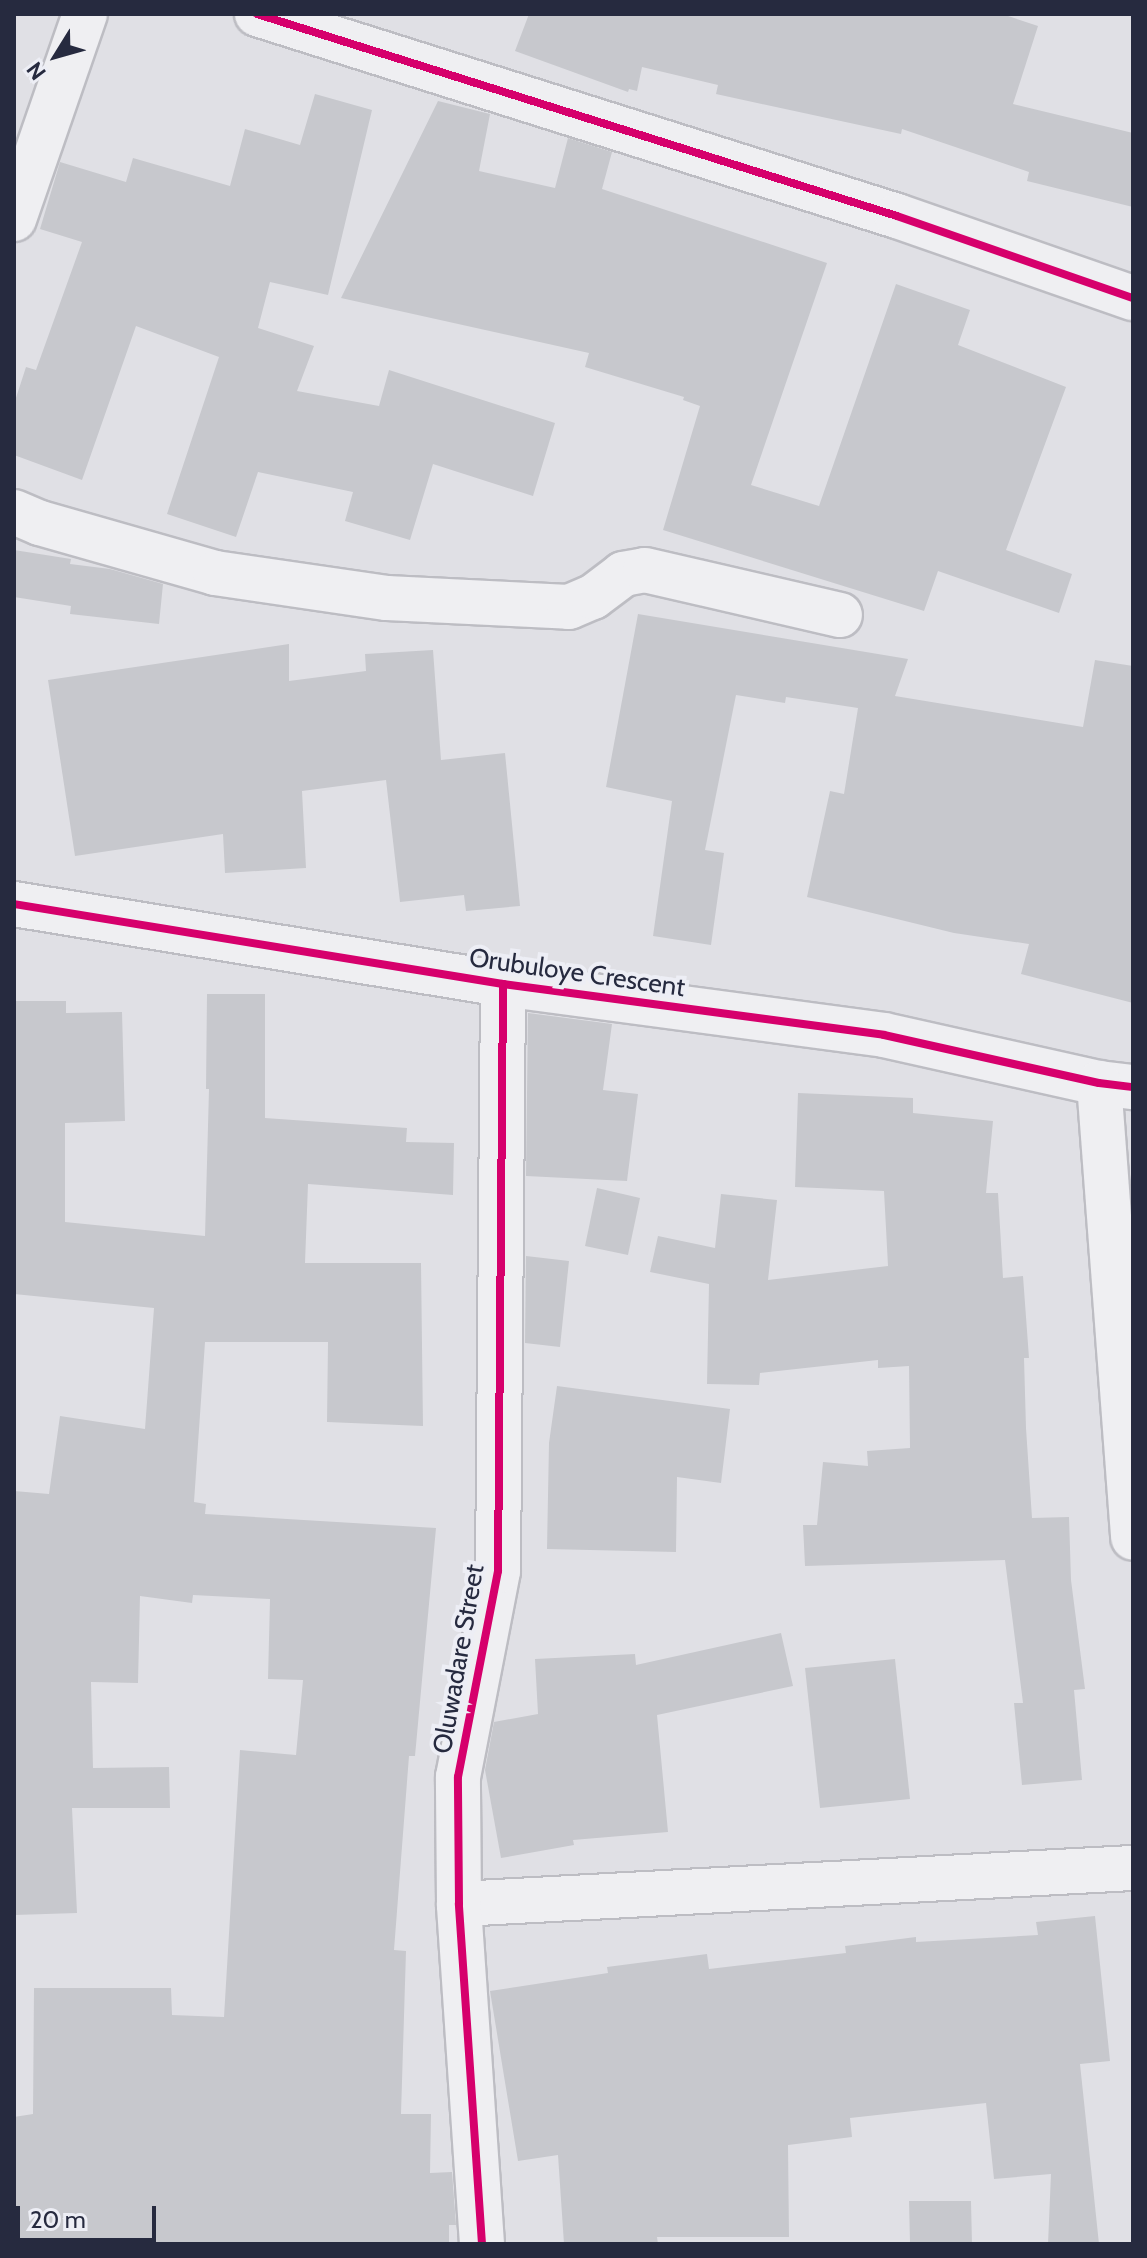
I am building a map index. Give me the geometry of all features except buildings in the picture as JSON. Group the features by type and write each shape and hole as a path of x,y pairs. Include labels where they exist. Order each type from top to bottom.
{"street":[{"path":"14,219 85,14"},
{"path":"257,14 897,216 1133,298"},
{"path":"14,512 40,523 215,573 387,598 569,607 593,597 623,574 645,570 840,615"},
{"name":"Orubuloye Crescent","path":"14,904 503,984 884,1035 1116,1085"},
{"name":"Oluwadare Street","path":"482,2244 459,1904 458,1777 498,1571 503,984"},
{"path":"1116,1085 1133,1538"},
{"path":"459,1904 1133,1868"}],"cycle path":[{"path":"257,14 897,216 1133,298"},
{"path":"14,904 503,984 884,1035 1099,1083 1133,1087"},
{"path":"482,2244 459,1904 458,1777 498,1571 503,984"}]}
